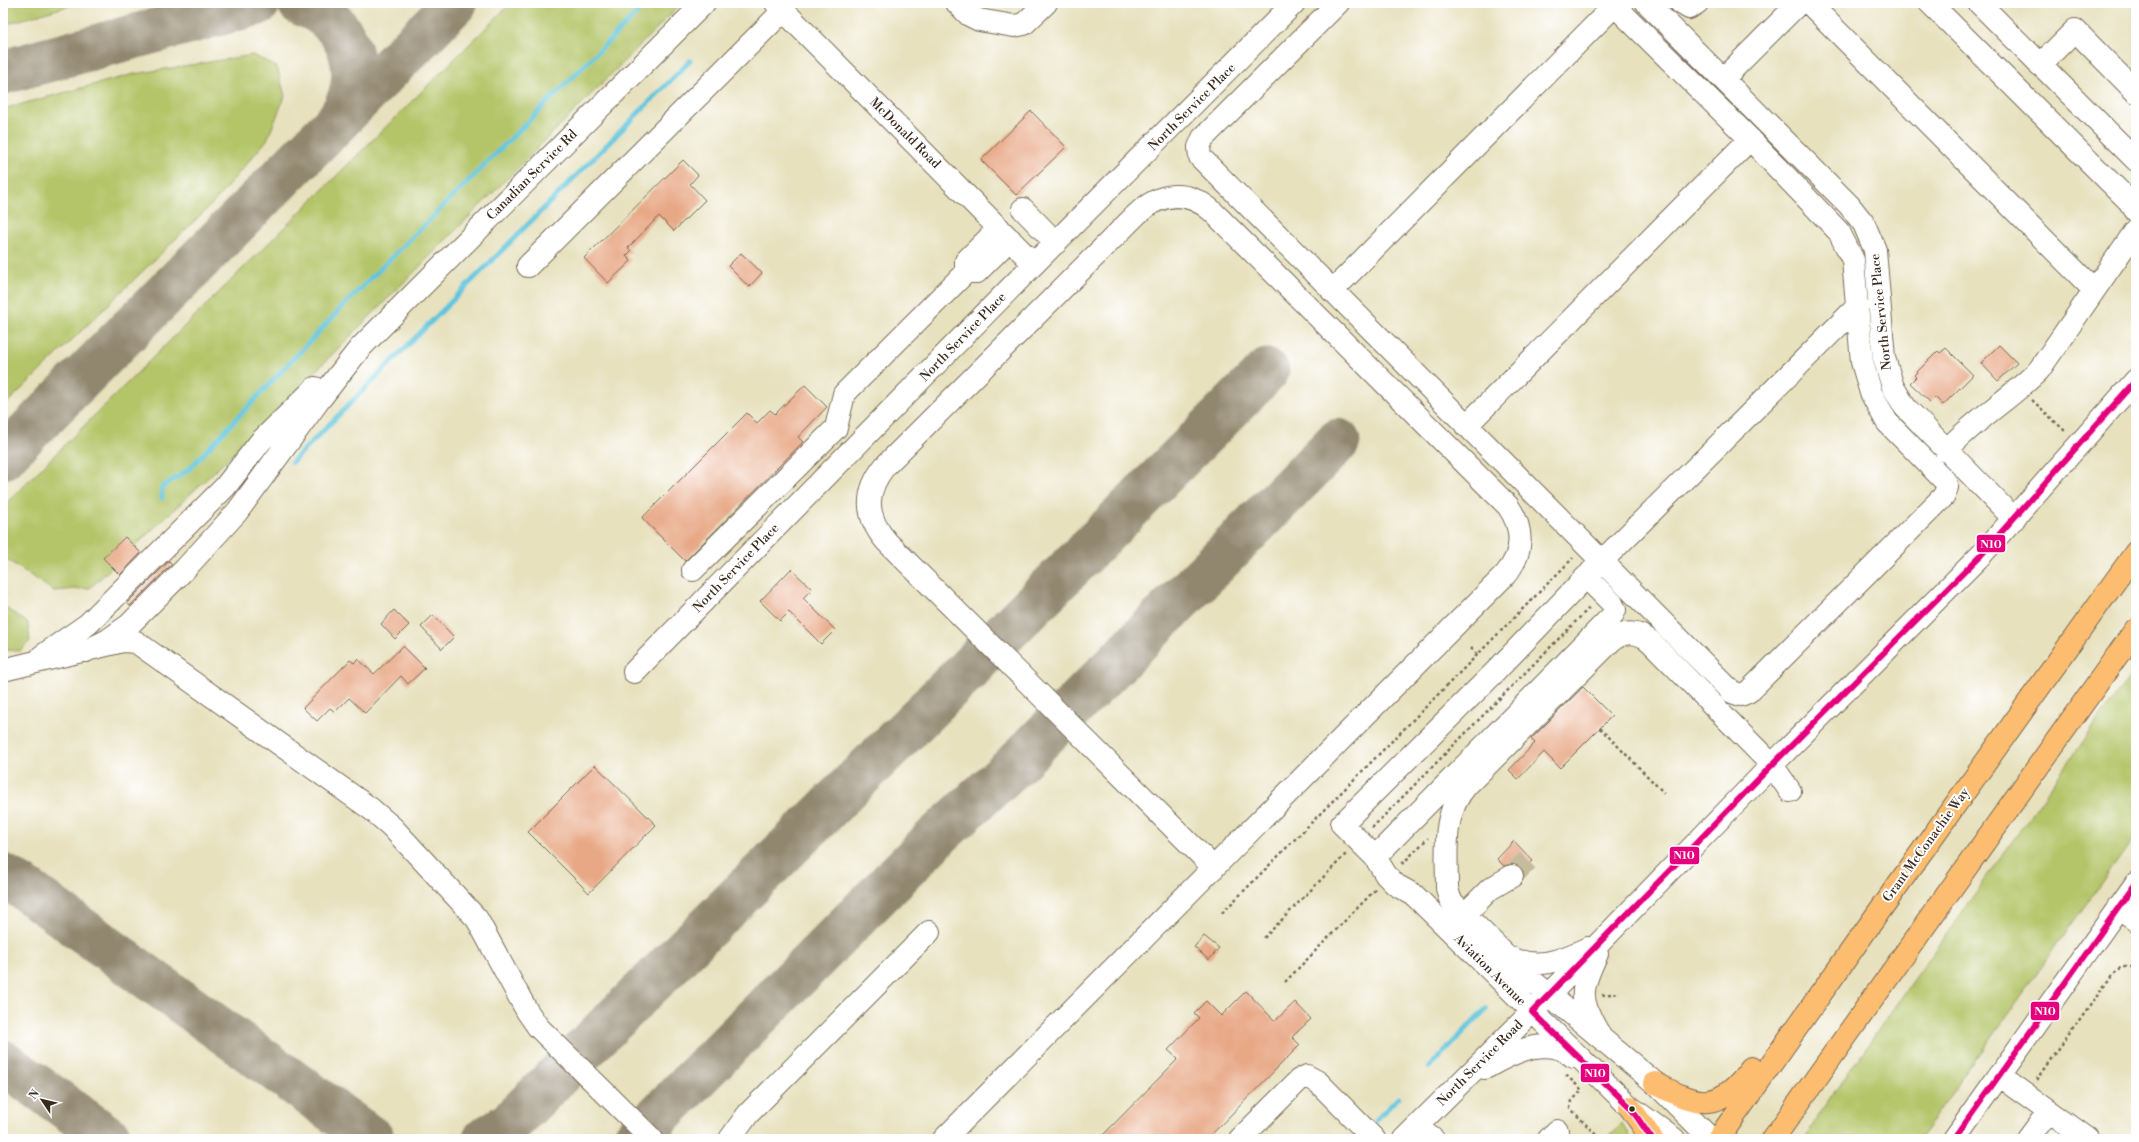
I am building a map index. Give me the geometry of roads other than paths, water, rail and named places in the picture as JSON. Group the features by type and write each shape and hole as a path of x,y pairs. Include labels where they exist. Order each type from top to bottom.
{"main road":[{"name":"Grant McConachie Way","path":"1718,1139 2136,552"},
{"path":"1773,1139 2136,629"},
{"path":"1655,1083 1678,1096 1698,1101 1717,1099 1733,1091 1806,992 1862,935"},
{"path":"1788,1139 1800,1100"},
{"path":"1630,1107 1652,1139"}],"street":[{"name":"Canadian Service Rd","path":"360,348 704,3"},
{"path":"957,3 969,15 979,20 1014,26 1024,24 1046,3"},
{"name":"North Service Place","path":"634,672 1034,264 1294,3"},
{"path":"1332,291 1613,4 1750,139 1839,232 1853,260 1862,362 1873,398 1887,422 1945,481 1947,487 1944,496 1744,694 1737,695 1732,692 1466,426 1332,291 1203,161 1199,153 1203,138 1338,3"},
{"name":"North Service Place","path":"1647,3 1724,78 1849,205 1864,224 1875,250 1887,373 1898,398 2014,520"},
{"path":"1681,3 1689,8 1697,3"},
{"path":"1724,78 1799,3"},
{"path":"1809,3 2094,290"},
{"path":"1930,3 2130,201 2136,211"},
{"path":"1979,3 2136,160"},
{"path":"528,266 780,7"},
{"name":"McDonald Road","path":"780,7 1034,264"},
{"path":"2040,65 2075,30 2136,92"},
{"path":"2073,134 2091,116"},
{"path":"1466,426 1750,139"},
{"path":"944,1139 1214,868 1505,575 1517,558 1521,540 1520,530 1508,506 1212,211 1198,200 1180,196 1172,196 1153,202 1137,214 885,466 874,481 869,507 876,528 887,542 1214,868"},
{"path":"1023,209 1056,242"},
{"path":"1946,450 1964,431 2020,388 2042,366 2136,230"},
{"path":"693,570 836,428 844,394 966,272 977,272 1004,234"},
{"path":"1375,857 1612,616 1615,610 1612,603 1586,577 1858,306"},
{"path":"33,661 88,624 225,487 261,441 337,366 360,348"},
{"path":"86,651 108,640 129,625 231,518 360,348"},
{"name":"North Service Road","path":"1419,1136 1466,1078 2014,520 2136,380"},
{"name":"Aviation Avenue","path":"1586,577 1495,672 1342,824 1375,857 1394,867 1404,877 1414,895 1630,1107 1674,1139"},
{"path":"1665,625 1650,641 1772,765 1790,791"},
{"name":"Aviation Avenue","path":"1650,641 1640,635 1628,633 1612,640 1459,794 1448,821 1447,888 1450,899 1502,953 1549,995 1655,1083 1711,1139"},
{"path":"3,670 33,661 86,651 124,641 131,641 143,645 381,817 477,919 527,1011 538,1027 652,1139"},
{"path":"1464,914 1507,871"},
{"path":"1954,1139 2136,883"},
{"path":"2118,907 2136,920"},
{"path":"730,1139 748,1114 926,936"},
{"path":"1502,953 1523,962 1548,963 1565,959 1603,940"},
{"path":"1603,940 1585,980 1583,990 1586,1004 1594,1025 1608,1044"},
{"path":"1466,1078 1516,1051 1535,1048 1557,1048 1584,1062"},
{"path":"1999,1075 2087,1139"},
{"path":"1240,1139 1299,1080 1307,1076 1318,1082 1374,1139"},
{"path":"1937,1139 1986,1094"},
{"path":"2028,1139 2049,1110"}],"waterway":[{"path":"162,498 162,487 188,470 348,301 647,3"},
{"path":"292,462 690,61"},
{"path":"1429,1067 1486,1009"},
{"path":"1376,1120 1398,1098"}],"tunnel":[{"path":"1512,876 1531,857"}]}
